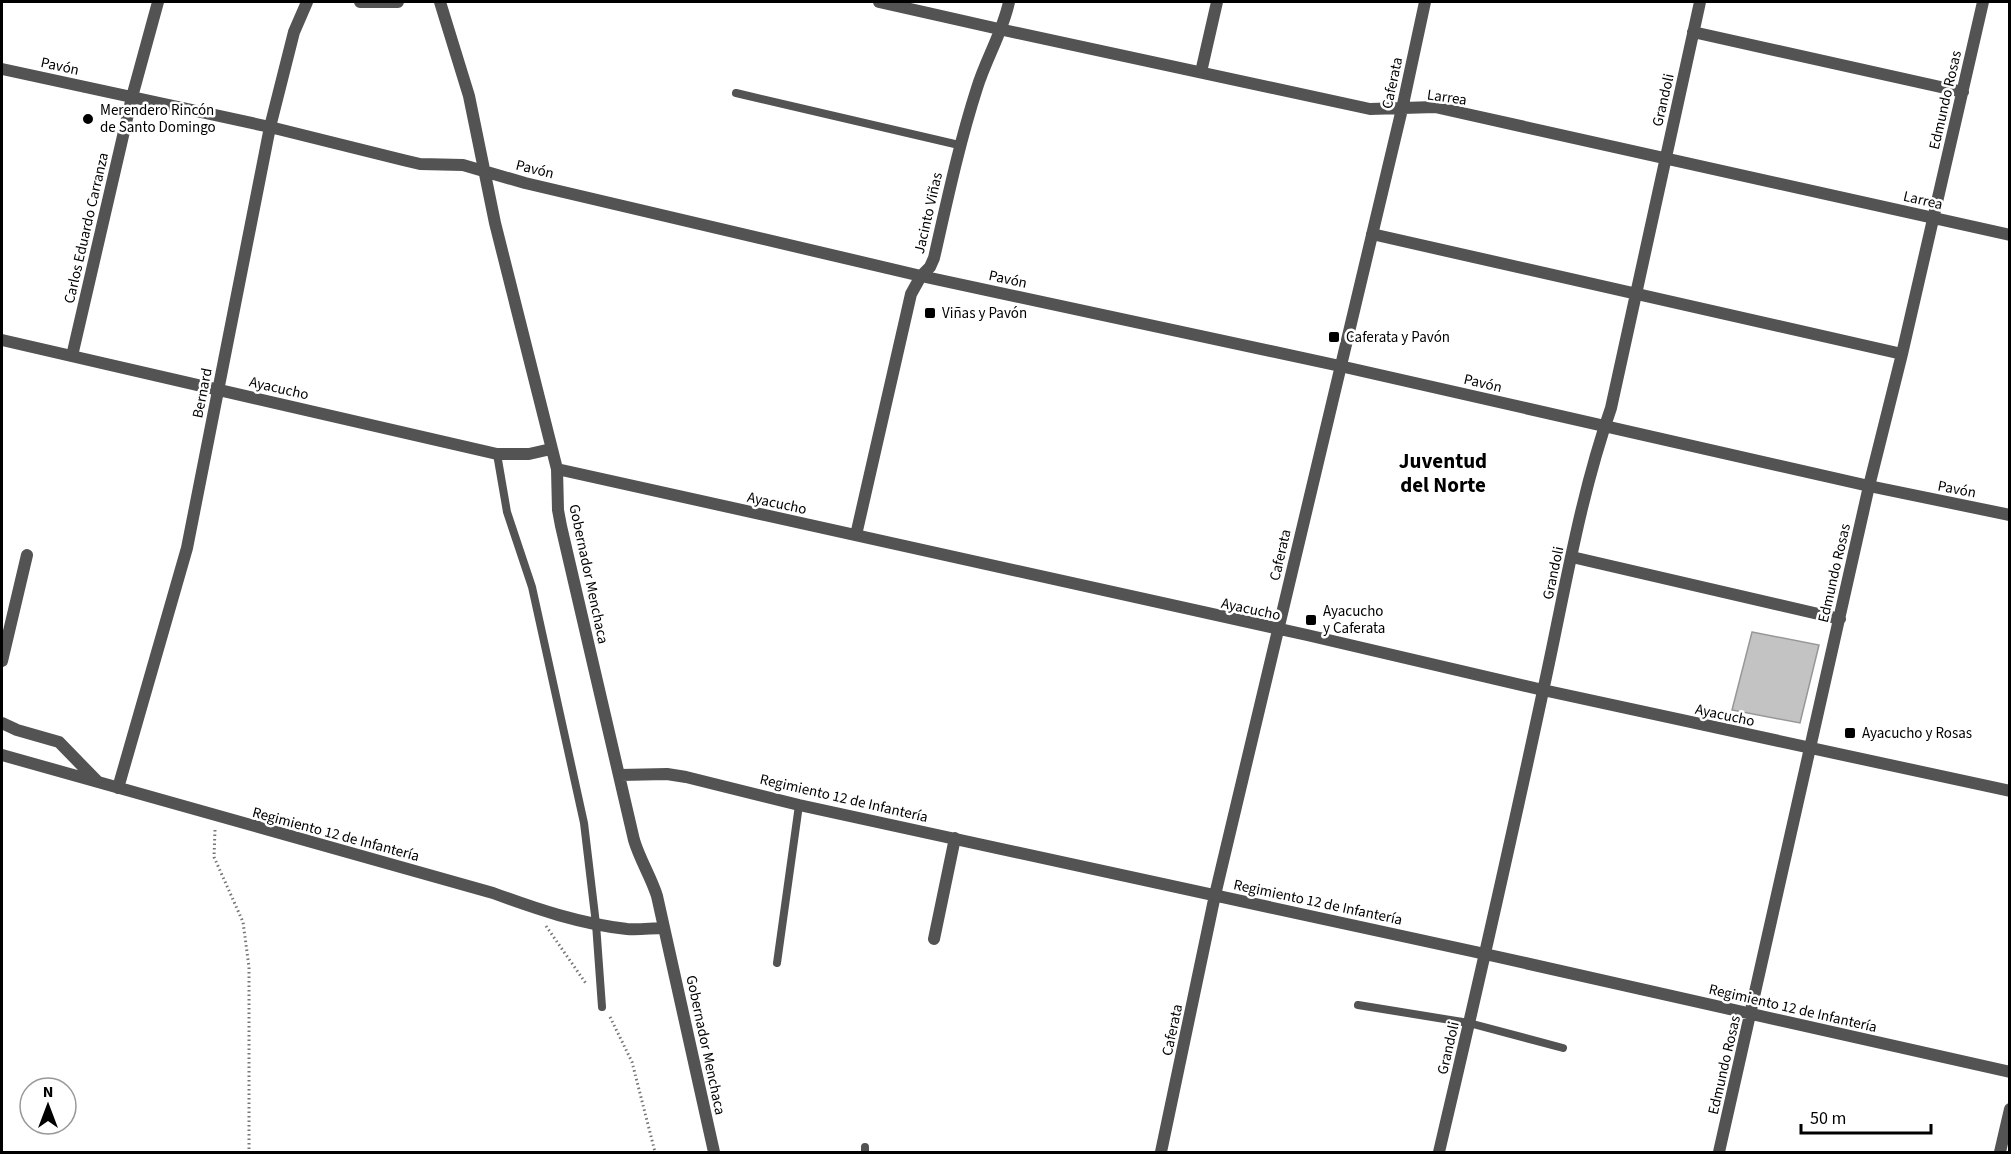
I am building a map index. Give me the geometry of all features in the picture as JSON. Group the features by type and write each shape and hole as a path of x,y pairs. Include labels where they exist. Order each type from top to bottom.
{"street":[{"name":"Carlos Eduardo Carranza","path":"72,356 132,97 158,2"},
{"name":"Bernard","path":"118,789 187,548 270,127 294,32 308,2"},
{"path":"360,2 398,2"},
{"name":"Gobernador Menchaca","path":"440,2 469,96 495,223 557,469 558,510 561,526 634,840 640,860 652,881 664,928 714,1152"},
{"name":"Larrea","path":"879,2 1370,110 1435,107 2010,235"},
{"name":"Jacinto Viñas","path":"856,535 911,294 934,258 959,145 986,58 1009,2"},
{"path":"1201,72 1217,2"},
{"name":"Caferata","path":"1161,1152 1215,895 1402,109 1425,2"},
{"name":"Grandoli","path":"1439,1152 1596,450 1611,408 1700,2"},
{"name":"Edmundo Rosas","path":"1719,1152 1869,486 1902,354 1983,2"},
{"path":"1693,32 1963,92"},
{"name":"Pavón","path":"2,69 270,127 411,162 463,165 525,183 921,276 1340,366 1869,486 2010,515"},
{"path":"1372,234 1902,354"},
{"name":"Ayacucho","path":"2,340 497,454 529,454 551,449"},
{"name":"Ayacucho","path":"557,469 1543,690 2010,791"},
{"path":"2,661 27,555"},
{"path":"1572,556 1840,619"},
{"path":"2,723 17,730 59,741 98,782"},
{"name":"Regimiento 12 de Infantería","path":"2,755 215,817 493,893 533,908 596,924 629,929 664,928"},
{"name":"Regimiento 12 de Infantería","path":"620,776 667,774 2010,1072"},
{"path":"934,939 956,838"},
{"path":"2000,1152 2010,1109"}],"lane":[{"path":"736,93 959,145"},
{"path":"497,454 507,512 532,587 584,823 596,924 602,1007"},
{"path":"777,963 799,805"},
{"path":"1358,1005 1469,1023 1563,1048"}],"path":[{"path":"215,817 214,857 243,922 249,967 249,1152"},
{"path":"533,908 614,1021 632,1062 655,1152"}],"building":[{"path":"1752,632 1819,645 1800,723 1732,710"}],"place":[{"name":"Merendero Rincón de Santo Domingo","path":"88,119"},
{"name":"Viñas y Pavón","path":"930,313"},
{"name":"Caferata y Pavón","path":"1334,337"},
{"name":"Ayacucho y Caferata","path":"1311,620"},
{"name":"Ayacucho y Rosas","path":"1850,733"}],"district":[{"name":"Juventud del Norte","path":"1443,473"}]}
